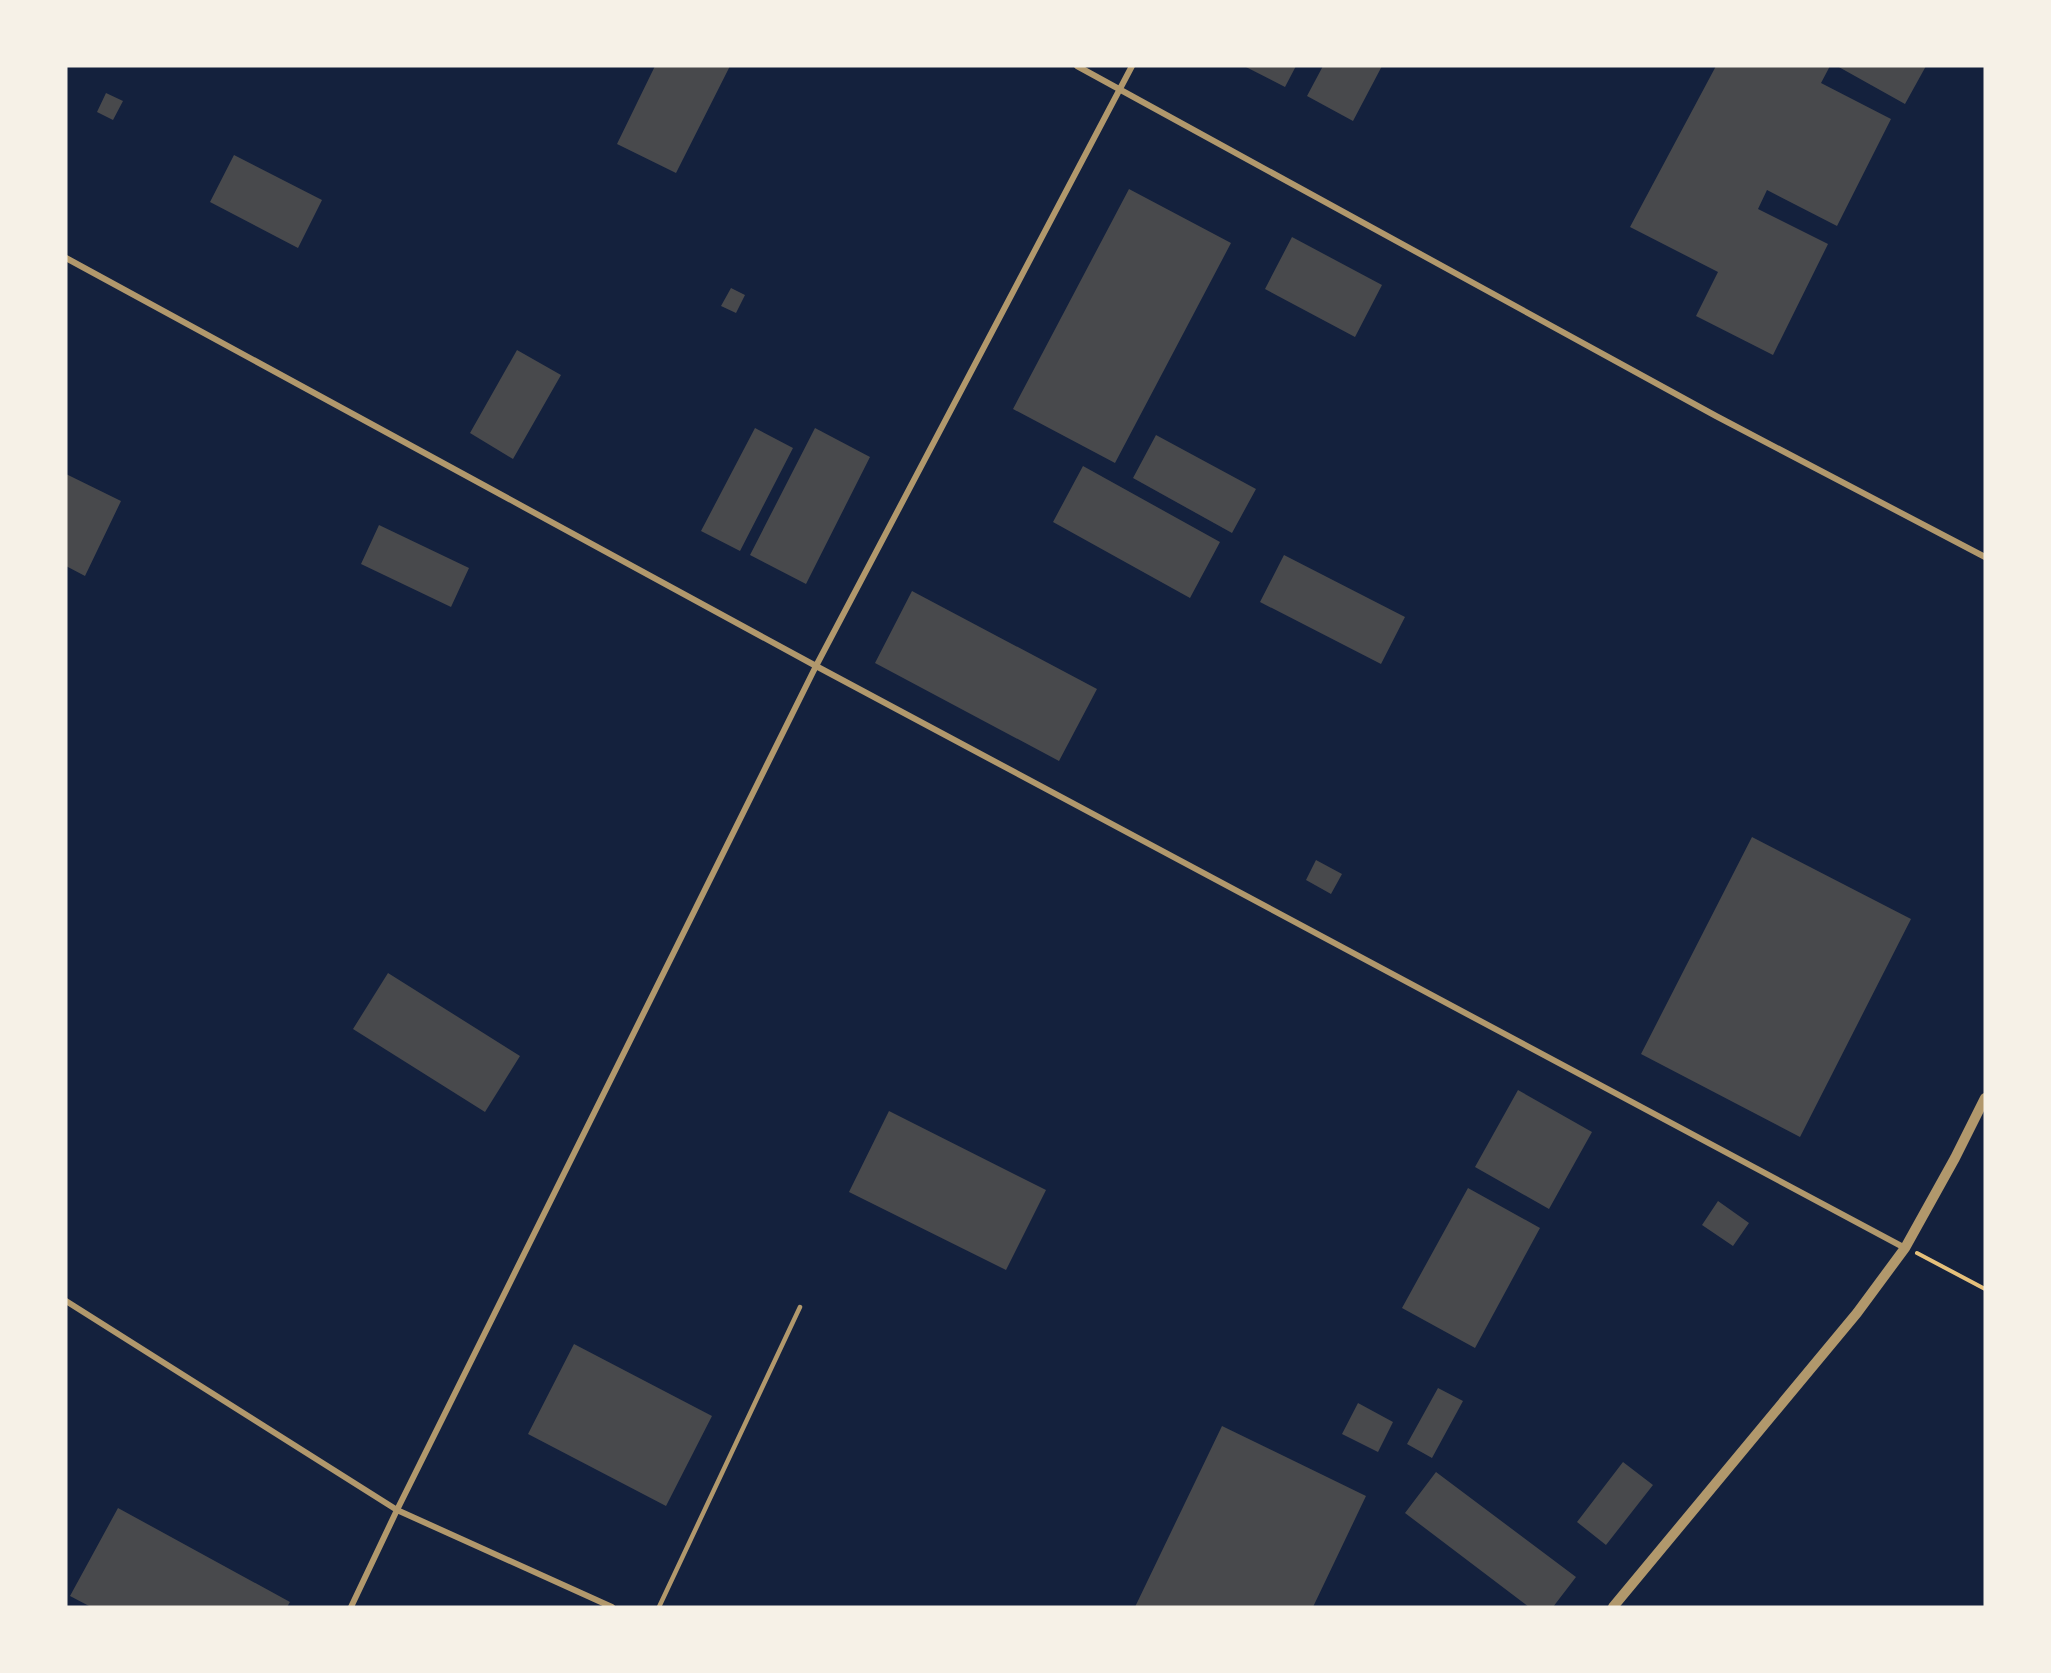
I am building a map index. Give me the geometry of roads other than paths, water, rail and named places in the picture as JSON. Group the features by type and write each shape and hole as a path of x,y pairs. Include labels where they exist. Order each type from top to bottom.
{"street":[{"path":"1077,66 1716,416 1985,557"},
{"path":"351,1607 816,666 1132,66"},
{"path":"66,258 816,666 1905,1248"},
{"path":"1613,1607 1857,1314 1905,1248 1985,1098"},
{"path":"66,1301 397,1510 612,1607"}],"lane":[{"path":"659,1607 800,1307"}]}
